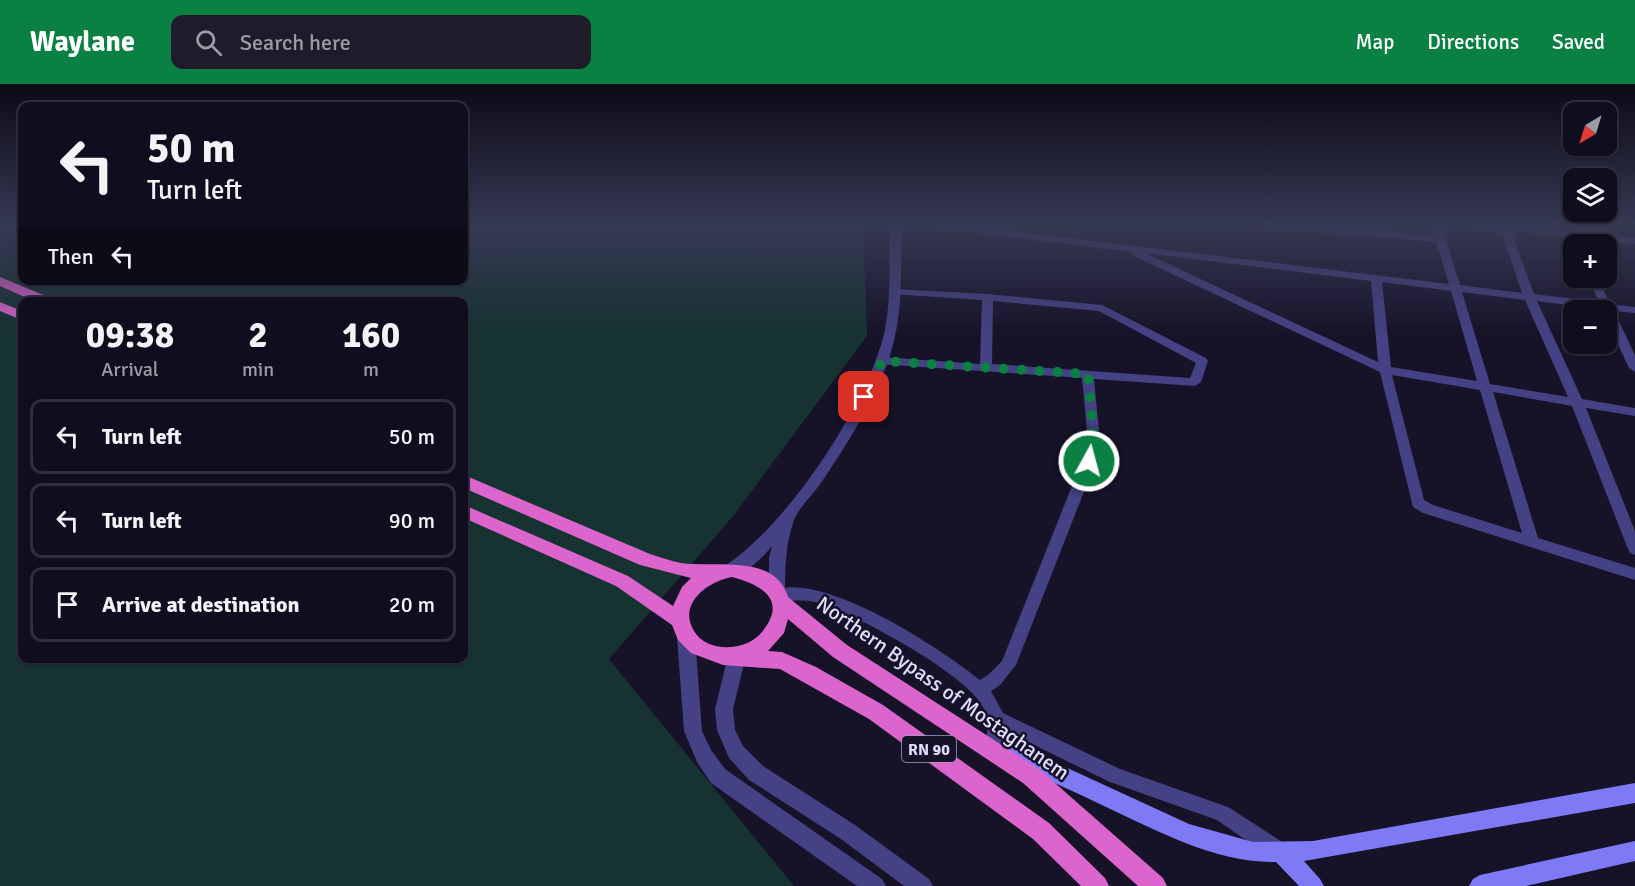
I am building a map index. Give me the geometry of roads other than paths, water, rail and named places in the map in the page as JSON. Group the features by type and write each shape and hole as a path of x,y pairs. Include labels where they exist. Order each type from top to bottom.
{"highway":[{"path":"0,281 37,297"},
{"path":"0,306 18,314"},
{"path":"468,483 646,560 681,570 725,571 759,575 779,596 780,626 773,637 751,652 737,656 708,653 683,628 622,581 468,513"},
{"path":"683,628 686,596 694,586 725,571"},
{"name":"Northern Bypass of Mostaghanem","path":"779,596 840,651 996,751 1064,802 1155,886"},
{"name":"RN 90","path":"737,656 782,661 809,673 885,718 1041,831 1096,886"}],"main road":[{"path":"996,751 1043,767 1187,834 1253,852 1282,854 1313,851 1635,793"},
{"path":"1480,886 1635,851"},
{"path":"1282,854 1313,886"}],"street":[{"path":"725,571 757,552 788,515 824,466 882,361 895,292 895,261"},
{"path":"1155,261 1385,370 1635,412"},
{"path":"1238,261 1563,300"},
{"path":"1447,261 1531,539"},
{"path":"1517,261 1529,296 1577,402 1635,549"},
{"path":"1376,278 1385,370 1418,503 1428,509 1531,539 1635,574"},
{"path":"882,361 986,366 1196,382 1202,362 1102,308 988,297 895,292"},
{"path":"986,366 988,297"},
{"path":"1617,308 1635,310"},
{"path":"1617,331 1635,368"},
{"path":"979,689 994,680 1008,664 1089,461 1093,430 1088,374"},
{"path":"788,515 777,558 779,596 819,597 852,610 951,666 979,689 993,707 998,729 996,751"},
{"path":"683,628 693,731 704,756 718,776 875,886"},
{"path":"737,656 724,709 726,730 736,752 756,773 848,832 922,886"},
{"path":"996,718 1116,776 1222,813 1282,854"}]}
